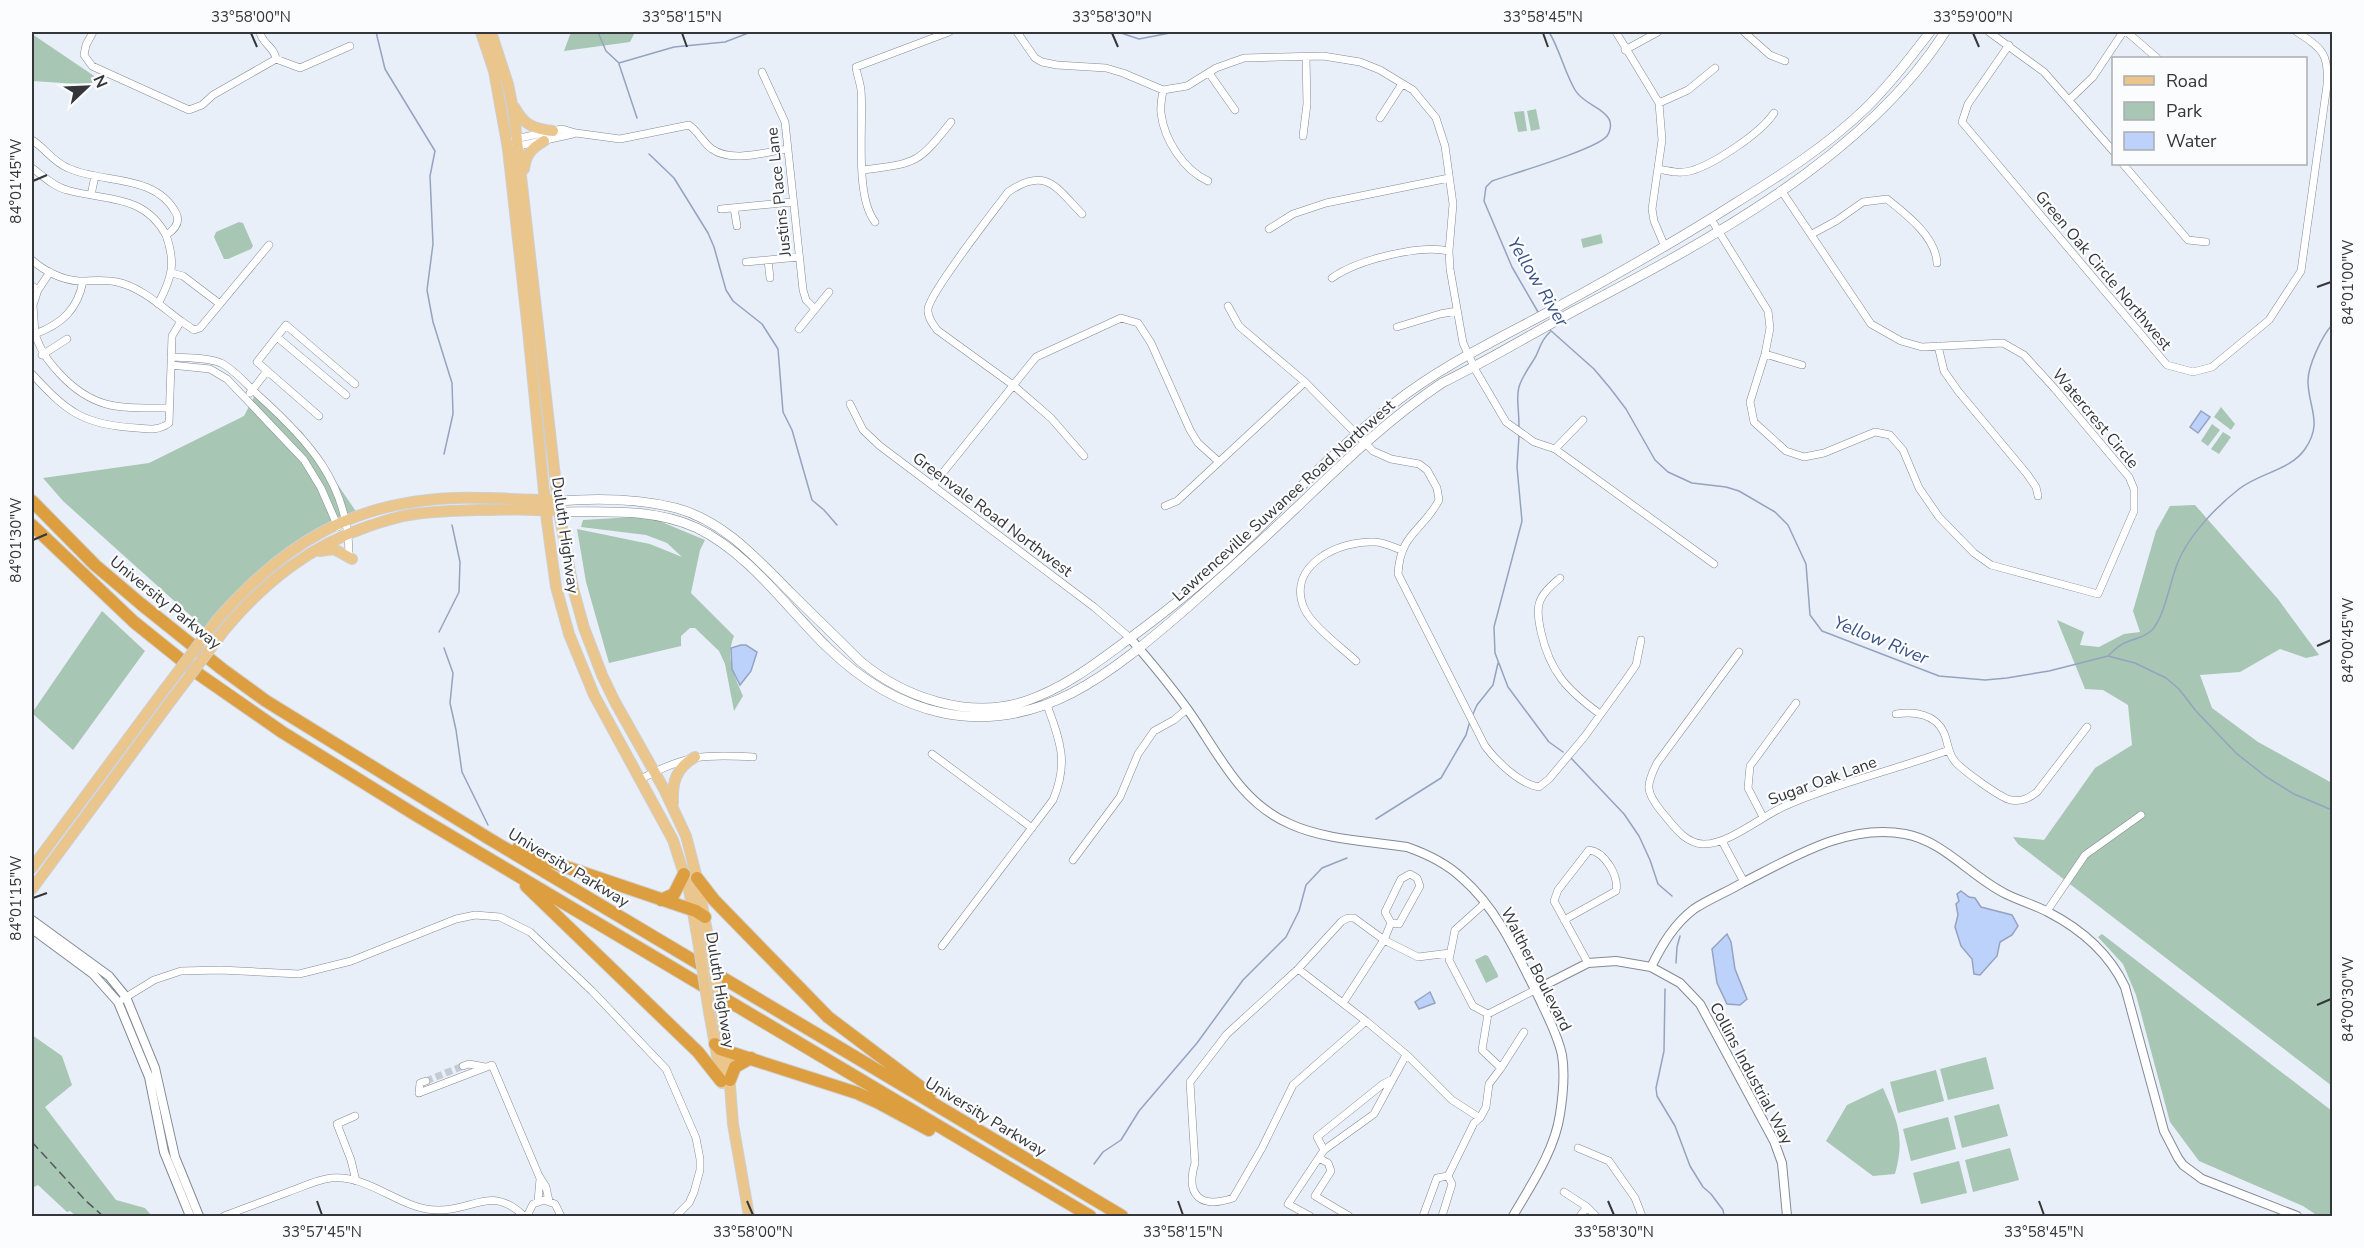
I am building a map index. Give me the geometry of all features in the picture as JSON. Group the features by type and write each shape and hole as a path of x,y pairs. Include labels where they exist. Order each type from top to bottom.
{"highway":[{"name":"University Parkway","path":"32,501 102,572 229,674 317,734 1122,1216"},
{"name":"University Parkway","path":"32,525 134,622 200,675 250,711 358,780 1090,1216"},
{"path":"468,825 530,854 699,913 720,907"},
{"path":"510,871 726,1081 735,1067 751,1058"},
{"path":"661,900 674,894 684,874"},
{"path":"697,878 720,907 833,1022 978,1131"},
{"path":"698,1052 705,1053 720,1047 834,1084 878,1102 981,1160 1021,1176"}],"main road":[{"name":"Duluth Highway","path":"481,32 494,71 522,184 559,512 573,588 592,651 615,702 655,772 686,836 697,878 698,941 709,1012 720,1047 749,1216"},
{"name":"Duluth Highway","path":"491,32 512,102 512,144 528,330 545,506 556,587 569,634 594,695 673,840 710,948 722,1019 720,1047"},
{"name":"Lawrenceville Suwanee Road Northwest","path":"558,501 621,499 677,508 735,539 872,671 903,690 943,703 973,707 1004,706 1025,701 1068,683 1130,638 1226,560 1356,434 1424,381 1665,247 1774,179 1826,143 1882,90 1930,32"},
{"name":"Lawrenceville Suwanee Road Northwest","path":"559,512 654,514 678,520 698,529 724,545 858,675 916,707 949,716 974,718 1013,713 1047,705 1096,679 1139,649 1278,526 1365,443 1409,405 1442,383 1719,231 1801,177 1866,126 1923,63 1946,32"},
{"path":"512,102 527,124 536,129 553,131"},
{"path":"522,184 526,156 531,149 544,141"},
{"path":"32,868 217,620 244,589 273,562 309,539 342,523 385,508 422,501 457,498 545,506 559,512"},
{"path":"32,889 226,628 261,590 308,554 345,535 397,518 425,513 545,506 558,501"},
{"path":"308,554 334,549 352,559"},
{"path":"673,806 675,777 679,769 695,757"}],"street":[{"path":"93,32 84,55 92,66 189,110 202,105 213,95 276,59"},
{"path":"260,32 260,36 276,52 276,59"},
{"path":"875,222 868,213 860,144 861,87 856,67 949,32"},
{"path":"1017,32 1035,58 1042,62 1106,68 1162,90 1187,86 1226,64 1244,58 1306,57 1340,58 1360,62 1380,70 1413,90 1436,118 1445,146 1453,204 1449,251 1463,343 1474,367 1506,422 1534,442 1555,449 1714,564"},
{"path":"1616,32 1659,103 1662,124 1652,209 1654,221 1665,247"},
{"path":"1626,50 1658,32"},
{"path":"1743,32 1770,56 1785,61"},
{"path":"1989,32 2044,72 2112,150"},
{"path":"2069,100 2093,77 2125,32 2156,57"},
{"name":"Green Oak Circle Northwest","path":"2009,45 1968,104 1962,122 2167,365 2193,372 2212,367 2269,320 2301,271 2328,64 2321,50 2297,32"},
{"path":"276,59 300,68 350,46"},
{"path":"1302,136 1307,104 1306,57"},
{"path":"1659,103 1688,90 1715,68"},
{"name":"Justins Place Lane","path":"762,72 785,122 802,290 806,300 815,309"},
{"path":"1209,74 1235,110"},
{"path":"1380,118 1402,84"},
{"path":"1162,90 1161,116 1178,156 1192,173 1208,181"},
{"path":"1658,169 1681,173 1700,168 1753,135 1768,122 1774,113"},
{"path":"863,170 904,165 917,160 927,152 951,122"},
{"path":"512,144 562,129 620,139 690,125 699,132 709,147 719,154 739,155 787,149"},
{"path":"512,144 544,141 576,133"},
{"path":"32,140 67,168 145,186 158,193 177,214 178,223 174,230 166,234"},
{"path":"2124,165 2188,240 2206,243"},
{"path":"32,168 65,190 128,202 142,208 160,225 171,248 172,273 158,304"},
{"path":"91,195 95,176"},
{"path":"1269,229 1293,214 1318,205 1449,178"},
{"path":"1082,214 1056,186 1039,179 1028,180 1017,186 1008,192 930,302 927,311 937,330 1013,385 1051,418 1084,456"},
{"name":"Watercrest Circle","path":"1719,231 1768,311 1770,328 1765,354 1750,402 1754,422 1786,451 1804,457 1824,453 1875,432 1890,435 1902,450 1919,488 1938,517 1974,553 1990,565 2098,594 2134,511 2134,489 2129,477 2024,355 2003,343 1922,347 1901,341 1871,324 1781,190"},
{"path":"1812,234 1863,202 1887,199 1905,213 1936,250 1937,263"},
{"path":"721,209 793,202"},
{"path":"734,208 737,226"},
{"path":"1711,219 1719,231"},
{"path":"32,260 58,276 117,282 136,289 194,330 200,328 269,245"},
{"path":"1332,278 1343,270 1415,250 1449,251"},
{"path":"746,262 799,257"},
{"path":"768,260 770,278"},
{"path":"50,272 35,288 33,305 33,335 42,355 71,386 84,396 106,405 129,408 169,408"},
{"path":"172,273 183,276 220,304"},
{"path":"33,335 56,323 76,306 83,280"},
{"path":"799,329 829,292"},
{"path":"1228,306 1239,326 1305,382 1365,443 1378,453 1419,464 1427,470 1437,488 1439,500 1401,550 1398,574 1485,746 1508,769 1532,786 1539,787 1550,779 1585,736 1636,665 1641,640"},
{"path":"1397,327 1457,311"},
{"path":"933,485 1036,357 1121,318 1138,323 1151,342 1190,430 1198,443 1218,461"},
{"path":"32,374 68,409 93,422 113,427 153,429 164,427 169,423 172,336 181,321"},
{"path":"319,416 257,362 286,325 355,384"},
{"path":"277,337 346,395"},
{"path":"42,355 67,339"},
{"path":"1938,346 1944,370 1953,384 2027,474 2036,487 2038,496"},
{"path":"1765,354 1802,365"},
{"path":"171,361 207,359 222,364 284,419 314,451 337,492 345,535"},
{"path":"171,361 210,369 227,378 304,460 342,523"},
{"path":"246,398 267,371"},
{"path":"1165,506 1177,501 1305,382"},
{"name":"Greenvale Road Northwest","path":"850,404 863,430 874,441 1094,607 1130,638"},
{"path":"1555,449 1583,420"},
{"path":"1356,661 1308,615 1301,592 1304,576 1313,562 1324,554 1349,546 1377,542 1401,550"},
{"path":"1560,578 1545,593 1539,604 1539,623 1545,647 1560,679 1600,714"},
{"name":"Walther Boulevard","path":"1130,638 1187,709 1234,780 1267,812 1301,828 1407,847 1422,853 1461,877 1485,903 1535,990 1557,1037 1562,1055 1563,1091 1553,1142 1513,1216"},
{"path":"1739,652 1657,763 1648,783 1649,794 1653,802 1688,840 1701,844 1722,841 1744,882"},
{"path":"1762,817 1748,788 1750,766 1796,703"},
{"path":"942,946 1053,800 1062,771 1060,741 1047,705"},
{"path":"1073,860 1120,797 1138,754 1154,730 1174,720 1187,709"},
{"path":"1896,714 1914,712 1929,717 1944,732 1954,760 2005,799 2022,800 2037,792 2087,728"},
{"name":"Sugar Oak Lane","path":"1722,841 1785,806 1949,750"},
{"path":"932,754 1032,828"},
{"path":"641,779 674,762 695,757 717,755 753,757"},
{"path":"2047,911 2085,855 2141,815"},
{"path":"1650,967 1670,933 1694,909 1802,852 1840,838 1879,832 1904,834 1932,844 1988,884 2007,895 2047,911 2094,943 2108,958 2120,977 2132,1010 2164,1131 2169,1144 2183,1165 2211,1183 2297,1216"},
{"path":"1488,1014 1588,963 1564,920 1554,901 1558,890 1589,850 1599,853 1605,858 1613,874 1617,884 1616,891 1564,920"},
{"path":"1410,874 1417,878 1420,886 1399,924 1391,923 1385,912 1401,879 1410,874"},
{"path":"1485,903 1455,930 1449,960 1473,1006 1488,1014"},
{"path":"122,1000 158,978 189,970 299,974 333,967 400,943 456,919 475,915 500,917 530,932 592,991 661,1061 666,1069 696,1138 700,1159 700,1170 694,1192 676,1216"},
{"path":"1366,1021 1293,1085 1262,1148 1233,1198 1218,1203 1204,1202 1197,1196 1192,1186 1191,1175 1195,1163 1190,1082 1227,1034 1298,969 1342,921 1354,918 1384,940 1418,957 1450,953"},
{"path":"32,920 109,976 155,1068 175,1157 199,1216"},
{"path":"1343,1003 1384,940 1391,923"},
{"path":"32,929 93,974 122,1000 149,1077 164,1152 190,1216"},
{"name":"Collins Industrial Way","path":"1588,963 1616,961 1650,967 1680,983 1700,1004 1774,1141 1782,1163 1787,1216"},
{"path":"1298,969 1406,1055 1452,1100 1480,1118"},
{"path":"1488,1014 1482,1050 1501,1068"},
{"path":"1423,1216 1437,1179 1448,1176 1474,1123 1486,1107 1489,1084 1524,1032"},
{"path":"1310,1216 1288,1203 1324,1150 1374,1114 1406,1055"},
{"path":"463,1066 469,1064 489,1066"},
{"path":"426,1081 420,1083 419,1094 489,1066"},
{"path":"489,1066 546,1187 549,1201"},
{"path":"1324,1150 1317,1137 1383,1084 1393,1079"},
{"path":"355,1116 337,1124 351,1160 356,1181"},
{"path":"1578,1148 1609,1161 1635,1198 1642,1216"},
{"path":"1319,1158 1328,1163 1331,1171 1316,1196 1349,1216"},
{"path":"538,1201 539,1176"},
{"path":"1442,1216 1452,1184 1448,1176"},
{"path":"224,1216 318,1181 332,1178 356,1181 416,1207 439,1210 487,1200 531,1206"},
{"path":"1564,1191 1596,1216"},
{"path":"512,1205 526,1216 531,1206 538,1201 549,1201 555,1204 562,1216"},
{"path":"1580,1216 1587,1208"}],"green space":[{"path":"571,32 635,32 630,42 564,51"},
{"path":"32,34 109,86 32,81"},
{"path":"1536,109 1540,129 1531,131 1527,111"},
{"path":"1524,111 1527,131 1518,132 1514,112"},
{"path":"239,222 243,223 253,246 251,249 224,259 214,237 216,232"},
{"path":"1601,234 1603,243 1583,248 1581,239"},
{"path":"256,393 302,432 357,513 263,577 220,642 63,501 43,478 149,463 244,416"},
{"path":"2221,407 2235,424 2231,430 2214,417"},
{"path":"2212,424 2220,430 2208,446 2201,441"},
{"path":"2223,432 2231,437 2219,454 2211,449"},
{"path":"2195,505 2278,599 2319,655 2306,658 2280,649 2240,672 2200,675 2212,708 2258,742 2332,783 2332,1086 2018,844 2013,837 2044,840 2095,768 2132,745 2128,705 2103,690 2085,689 2057,620 2084,632 2080,645 2099,647 2124,634 2140,632 2133,611 2156,531 2170,506"},
{"path":"634,517 657,520 705,540 700,550 691,593 734,636 731,644 731,659 743,696 734,711 725,664 719,651 695,628 690,628 681,636 681,646 609,663 586,582 577,529 650,544 682,557 667,543 646,535 581,527 583,520"},
{"path":"102,611 145,651 73,750 32,713"},
{"path":"2102,934 2332,1111 2332,1216 2318,1216 2303,1206 2199,1161 2170,1122 2136,995 2123,964 2098,937"},
{"path":"1485,955 1488,956 1498,975 1486,983 1475,960"},
{"path":"32,1035 62,1056 72,1085 45,1107 116,1200 145,1208 152,1216 76,1216 70,1211 67,1212 38,1185 32,1188"},
{"path":"1986,1057 1994,1089 1948,1100 1940,1069"},
{"path":"1936,1070 1944,1101 1898,1113 1890,1082"},
{"path":"1883,1088 1898,1130 1900,1140 1898,1161 1895,1174 1873,1176 1826,1141 1847,1105"},
{"path":"1999,1104 2008,1136 1962,1148 1954,1116"},
{"path":"1948,1117 1956,1149 1911,1161 1903,1129"},
{"path":"2010,1148 2019,1180 1973,1192 1965,1160"},
{"path":"1959,1161 1967,1193 1921,1204 1913,1173"}],"water":[{"path":"2201,411 2210,417 2198,433 2190,427"},
{"path":"746,645 757,652 751,671 740,685 732,669 731,648"},
{"path":"1961,891 1975,898 1981,907 2012,915 2018,926 2012,935 2000,942 1997,956 1980,975 1974,974 1972,959 1961,946 1955,927 1958,915 1956,904 1959,901 1957,894"},
{"path":"1727,934 1731,942 1735,969 1747,999 1740,1005 1727,1004 1717,983 1712,949"},
{"path":"1430,992 1435,1003 1419,1009 1415,1002"}],"waterway":[{"path":"376,32 385,69 435,151 430,176 433,244 427,290 433,322 452,383 453,414 444,454"},
{"name":"Yellow River","path":"598,32 606,51 619,63 674,47 725,42 751,32"},
{"name":"Yellow River","path":"1118,32 1139,39 1175,32"},
{"name":"Yellow River","path":"1538,312 1512,267 1484,201 1486,187 1492,181 1588,148 1607,136 1610,130 1610,121 1606,115 1583,99 1575,90 1549,32"},
{"path":"619,64 637,118"},
{"path":"649,154 674,178 708,233 726,290 733,301 762,324 778,349 783,412 792,430 812,500 837,525"},
{"path":"2109,655 2122,644 2146,635 2157,624 2183,552 2212,513 2239,489 2292,462 2305,449 2314,424 2308,376 2320,344 2332,325"},
{"name":"Yellow River","path":"1549,329 1594,369 1610,388 1626,409 1655,460 1668,472 1692,483 1739,491 1775,512 1788,525 1806,564 1810,615 1822,631 1939,676 1985,680 2007,678 2049,671 2108,656 2135,663 2166,678 2179,689 2196,711 2236,753 2265,776 2294,794 2332,810"},
{"path":"1519,428 1519,387 1543,340 1550,332"},
{"path":"1519,436 1517,467 1522,521 1494,627 1495,653 1508,687 1549,742 1563,752"},
{"path":"439,632 459,592 460,562 452,525"},
{"path":"444,648 453,673 450,703 462,772 488,825"},
{"path":"1473,714 1477,705 1493,685 1498,663"},
{"path":"1376,819 1441,778 1466,735 1470,721"},
{"path":"1571,758 1624,814 1639,836 1658,884 1672,896"},
{"path":"1094,1164 1103,1152 1121,1140 1139,1111 1197,1043 1243,980 1286,937 1299,911 1306,885 1322,868 1347,858"},
{"path":"1676,963 1680,936"},
{"path":"1665,989 1664,1051 1656,1088 1657,1096 1675,1126 1690,1166 1703,1187 1723,1210 1724,1216"}],"tunnel":[{"path":"426,1081 463,1066"}],"railway":[{"path":"32,1142 86,1201 103,1216"}]}
